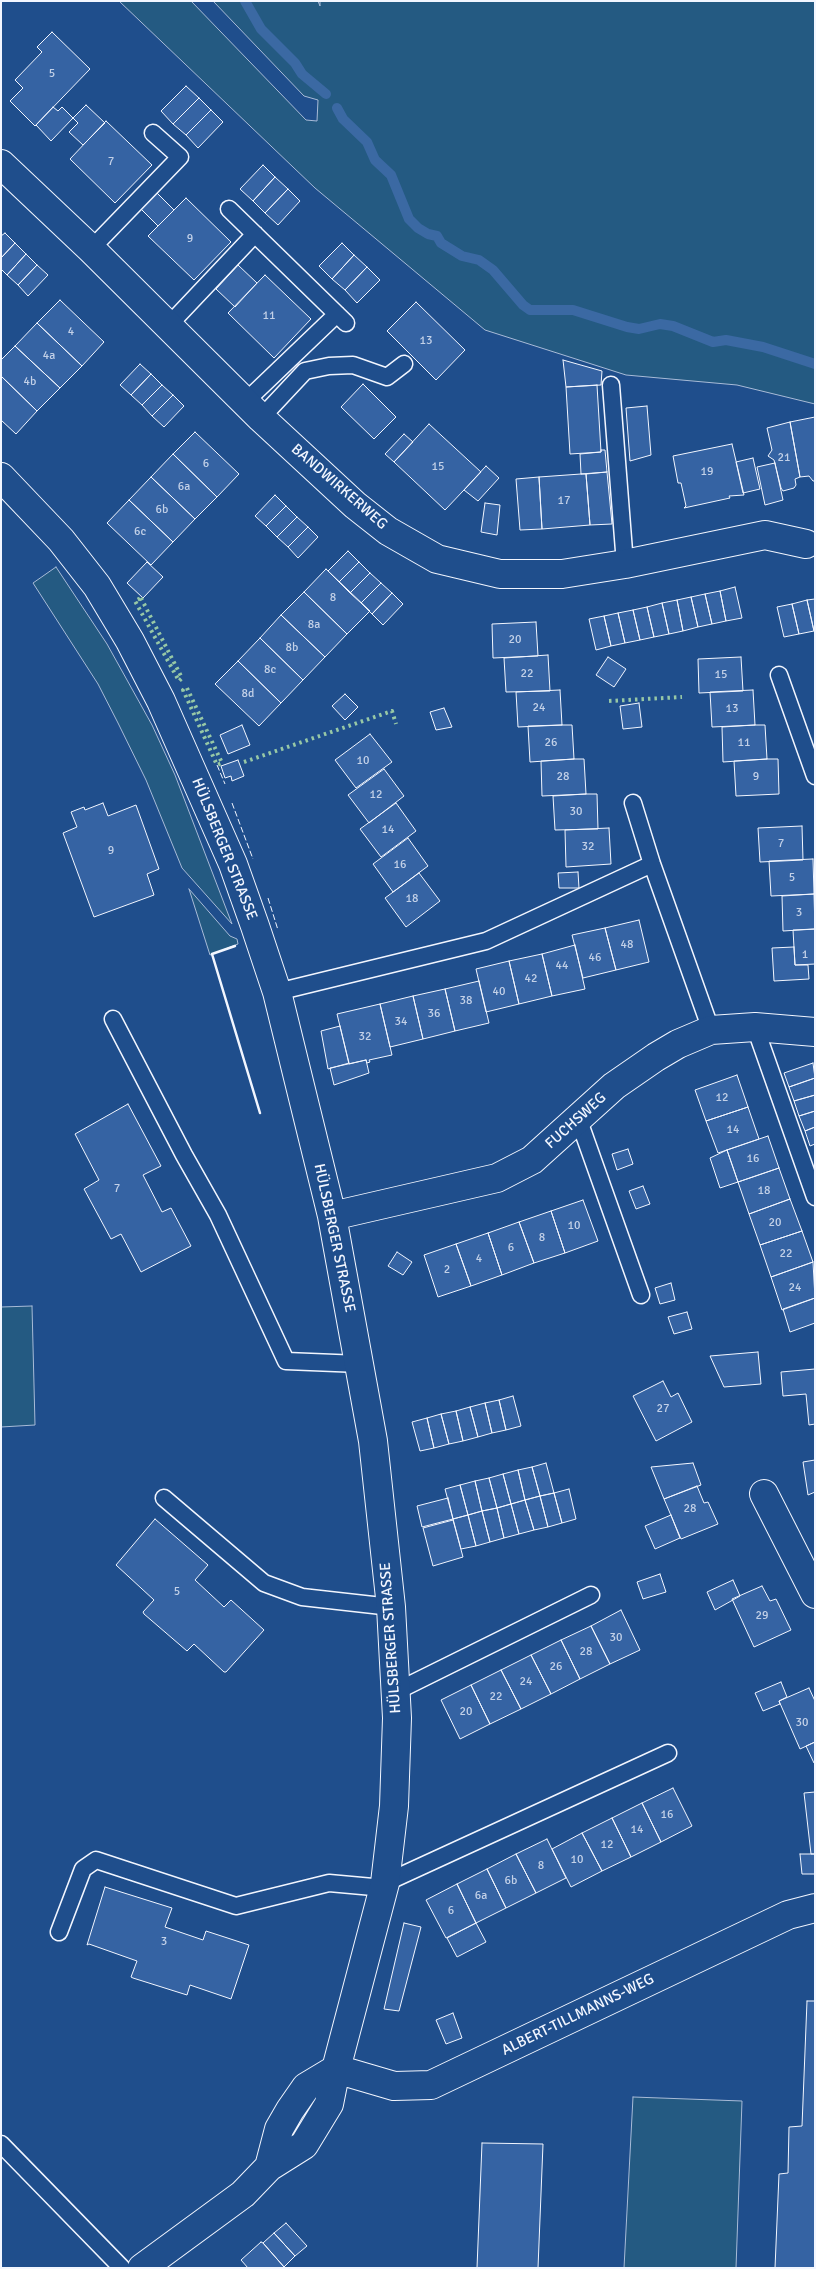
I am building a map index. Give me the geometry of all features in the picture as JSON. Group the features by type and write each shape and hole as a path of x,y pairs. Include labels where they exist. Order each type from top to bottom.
{"street":[{"name":"BANDWIRKERWEG","path":"1,164 253,410 355,505 388,531 437,559 500,574 562,574 625,564 765,535 806,544"},
{"name":"HÜLSBERGER STRASSE","path":"1,477 61,540 97,586 130,641 161,701 233,864 277,992 332,1216 373,1441 391,1607 397,1718 394,1806 384,1886 336,2069"},
{"name":"FUCHSWEG","path":"332,1216 498,1178 532,1160 614,1086 678,1044 711,1030 755,1027 815,1032"},
{"path":"764,1494 815,1594"},
{"name":"ALBERT-TILLMANNS-WEG","path":"336,2069 394,2086 432,2085 788,1916 815,1908"},
{"path":"142,2268 243,2194 269,2167 278,2128 306,2088 336,2069"}],"lane":[{"path":"90,249 180,157 153,132"},
{"path":"229,209 341,319 253,410"},
{"path":"168,326 255,234"},
{"path":"253,410 305,371 329,366 353,365 387,377 404,364"},
{"path":"611,386 625,564"},
{"path":"779,675 815,776"},
{"path":"633,803 652,864 711,1030"},
{"path":"277,992 486,941 652,864"},
{"path":"113,1019 184,1156 218,1215 286,1362 360,1364"},
{"path":"755,1027 815,1197"},
{"path":"578,1118 641,1294"},
{"path":"164,1498 264,1583 302,1597 391,1607"},
{"path":"395,1692 591,1595"},
{"path":"59,1932 83,1869 96,1860 236,1906 329,1883 384,1886 668,1754"},
{"path":"1,2144 122,2268"}],"shaded area":[{"path":"119,1 191,1 306,120 317,121 318,100 304,96 213,1 318,1 320,6 320,1 815,1 815,404 737,385 626,375 485,330 315,188"},
{"path":"56,567 107,644 152,725 175,775 232,924 182,868 146,780 98,684 33,583"},
{"path":"189,889 230,936 237,939 238,944 210,955"},
{"path":"32,1306 35,1425 1,1427 1,1307"},
{"path":"633,2097 742,2101 736,2268 624,2268"}],"building":[{"path":"52,32 90,69 35,126 10,101 23,88 15,80 42,52 37,47"},
{"path":"186,86 199,98 173,124 161,111"},
{"path":"199,98 211,110 186,135 173,124"},
{"path":"86,105 105,123 83,145 69,132 78,123 73,118"},
{"path":"53,107 58,111 62,107 73,118 51,141 36,125"},
{"path":"211,110 223,122 198,148 186,135"},
{"path":"106,121 152,165 115,203 70,159"},
{"path":"263,165 275,177 253,201 240,189"},
{"path":"275,177 288,189 265,213 253,201"},
{"path":"288,189 300,201 278,225 265,213"},
{"path":"156,192 174,210 158,226 140,208"},
{"path":"186,198 231,242 194,280 148,236"},
{"path":"5,233 15,243 1,258 1,236"},
{"path":"15,243 26,254 7,275 1,269 1,258"},
{"path":"342,243 354,255 332,279 319,266"},
{"path":"26,254 37,265 18,285 7,275"},
{"path":"354,255 367,267 345,290 332,279"},
{"path":"37,265 48,275 28,296 18,285"},
{"path":"238,265 257,283 235,307 216,289"},
{"path":"367,267 380,280 357,303 345,290"},
{"path":"265,275 311,319 274,358 228,313"},
{"path":"60,300 104,342 82,366 37,323"},
{"path":"416,302 465,350 436,380 387,331"},
{"path":"37,323 82,366 60,388 15,346"},
{"path":"15,346 60,388 37,411 1,376 1,360"},
{"path":"563,360 602,371 601,385 566,387"},
{"path":"140,364 151,374 131,395 120,385"},
{"path":"151,374 162,385 142,405 131,395"},
{"path":"1,376 37,411 16,434 1,420"},
{"path":"363,384 396,417 374,439 341,407"},
{"path":"162,385 173,395 152,416 142,405"},
{"path":"597,385 601,452 570,454 566,387"},
{"path":"173,395 184,406 164,427 152,416"},
{"path":"647,406 651,455 630,461 626,408"},
{"path":"815,417 815,481 813,481 809,476 800,477 790,422"},
{"path":"790,422 800,477 795,479 796,485 794,488 783,491 774,460 768,456 772,450 767,428"},
{"path":"429,424 481,472 445,510 394,462"},
{"path":"195,432 239,474 217,497 173,454"},
{"path":"404,434 413,442 394,462 385,454"},
{"path":"732,444 744,495 729,496 730,498 684,508 686,506 681,483 678,483 673,456"},
{"path":"601,450 605,450 607,472 581,474 580,454 601,452"},
{"path":"173,454 217,497 195,519 151,477"},
{"path":"753,458 760,489 743,493 736,462"},
{"path":"775,463 783,500 765,505 757,467"},
{"path":"486,466 499,478 478,501 464,490"},
{"path":"607,472 612,524 590,525 586,474"},
{"path":"586,474 590,525 542,529 539,477"},
{"path":"151,477 195,519 173,542 129,500"},
{"path":"539,477 542,529 520,530 516,479"},
{"path":"275,495 286,506 266,526 255,516"},
{"path":"129,500 173,542 151,565 107,523"},
{"path":"485,503 500,505 497,535 481,532"},
{"path":"286,506 297,517 277,537 266,526"},
{"path":"297,517 308,527 288,547 277,537"},
{"path":"308,527 318,537 298,558 288,547"},
{"path":"348,551 359,562 339,582 328,571"},
{"path":"147,562 163,577 143,598 127,583"},
{"path":"359,562 370,573 350,593 339,582"},
{"path":"326,569 370,611 347,634 304,592"},
{"path":"370,573 381,583 361,603 350,593"},
{"path":"381,583 392,593 372,614 361,603"},
{"path":"735,587 742,618 726,621 720,591"},
{"path":"720,591 726,621 712,624 705,594"},
{"path":"304,592 347,634 325,657 281,615"},
{"path":"392,593 403,604 383,625 372,614"},
{"path":"705,594 712,624 698,627 691,597"},
{"path":"691,597 698,627 683,631 677,600"},
{"path":"815,599 815,631 814,631 807,600"},
{"path":"677,600 683,631 669,634 662,603"},
{"path":"807,600 814,631 799,634 792,604"},
{"path":"662,603 669,634 654,637 647,607"},
{"path":"792,604 799,634 784,637 777,607"},
{"path":"647,607 654,637 640,640 633,610"},
{"path":"633,610 640,640 625,643 618,613"},
{"path":"618,613 625,643 611,646 604,616"},
{"path":"281,615 325,657 303,680 260,638"},
{"path":"604,616 611,646 596,650 589,619"},
{"path":"536,622 538,656 493,658 492,624"},
{"path":"260,638 303,680 281,703 238,661"},
{"path":"548,655 550,691 506,692 504,658"},
{"path":"608,657 626,669 614,687 596,675"},
{"path":"741,657 743,691 699,693 698,659"},
{"path":"238,661 281,703 259,726 215,684"},
{"path":"560,690 562,725 518,727 516,692"},
{"path":"753,690 755,725 712,727 710,692"},
{"path":"345,694 358,707 345,720 332,706"},
{"path":"639,703 642,727 623,729 620,706"},
{"path":"444,708 452,727 436,730 430,712"},
{"path":"242,725 250,745 228,754 220,735"},
{"path":"572,725 574,759 530,762 528,726"},
{"path":"765,725 767,759 723,762 722,727"},
{"path":"370,734 392,762 356,788 335,760"},
{"path":"584,759 586,794 542,796 541,761"},
{"path":"778,759 779,794 736,796 734,761"},
{"path":"238,760 244,776 232,781 231,776 225,778 221,766"},
{"path":"384,769 404,796 369,823 348,795"},
{"path":"597,794 598,829 555,830 553,796"},
{"path":"103,803 108,816 136,805 159,869 147,874 154,895 94,917 63,833 77,827 71,812 84,807 85,810"},
{"path":"396,803 416,831 381,857 360,829"},
{"path":"802,826 803,860 760,862 758,828"},
{"path":"609,828 611,864 566,867 565,830"},
{"path":"408,838 428,866 393,892 373,864"},
{"path":"813,859 814,894 771,896 769,861"},
{"path":"578,872 579,888 559,888 558,873"},
{"path":"419,873 440,901 406,927 385,898"},
{"path":"814,894 815,929 783,931 782,896"},
{"path":"639,920 649,962 616,970 605,928"},
{"path":"605,928 616,970 583,978 572,935"},
{"path":"815,929 815,964 795,965 793,930"},
{"path":"575,945 585,989 552,996 542,954"},
{"path":"794,947 795,965 808,965 809,979 774,981 772,948"},
{"path":"542,954 552,996 519,1004 509,961"},
{"path":"509,961 519,1004 486,1012 476,969"},
{"path":"479,981 489,1023 455,1031 445,989"},
{"path":"445,989 455,1031 423,1039 413,996"},
{"path":"413,996 423,1039 390,1047 380,1004"},
{"path":"380,1004 392,1055 369,1060 370,1062 367,1063 366,1060 349,1064 337,1014"},
{"path":"340,1026 349,1063 328,1069 321,1031"},
{"path":"366,1060 369,1073 334,1085 330,1068"},
{"path":"813,1063 815,1078 789,1087 784,1073"},
{"path":"737,1075 748,1107 706,1121 695,1090"},
{"path":"815,1078 815,1095 794,1101 789,1087"},
{"path":"815,1095 815,1111 799,1116 794,1101"},
{"path":"128,1104 161,1166 143,1175 162,1212 171,1208 191,1246 141,1272 121,1234 111,1239 84,1189 99,1180 75,1134"},
{"path":"748,1107 759,1139 718,1153 706,1121"},
{"path":"815,1111 815,1127 805,1131 799,1116"},
{"path":"815,1127 815,1144 810,1146 805,1131"},
{"path":"768,1136 779,1168 738,1182 727,1150"},
{"path":"628,1149 633,1164 617,1170 612,1154"},
{"path":"727,1150 738,1182 720,1188 710,1158"},
{"path":"779,1168 790,1199 749,1214 738,1182"},
{"path":"643,1186 650,1204 636,1209 629,1191"},
{"path":"790,1199 802,1231 760,1245 749,1214"},
{"path":"583,1200 598,1241 565,1253 551,1211"},
{"path":"551,1211 565,1253 534,1263 519,1222"},
{"path":"519,1222 534,1263 502,1275 488,1233"},
{"path":"802,1231 813,1262 771,1277 760,1245"},
{"path":"488,1233 502,1275 471,1286 456,1244"},
{"path":"456,1244 471,1286 438,1297 424,1255"},
{"path":"397,1252 412,1262 403,1275 388,1266"},
{"path":"813,1262 815,1298 782,1310 771,1277"},
{"path":"671,1283 675,1300 660,1304 655,1288"},
{"path":"815,1298 815,1323 790,1332 783,1309"},
{"path":"687,1312 692,1329 674,1334 668,1317"},
{"path":"758,1352 761,1384 724,1387 710,1356"},
{"path":"815,1369 815,1424 809,1425 806,1394 783,1396 781,1372"},
{"path":"663,1381 671,1397 678,1393 692,1422 656,1441 633,1396"},
{"path":"513,1396 521,1426 506,1430 499,1400"},
{"path":"499,1400 506,1430 492,1433 485,1403"},
{"path":"485,1403 492,1433 478,1437 470,1407"},
{"path":"470,1407 478,1437 463,1441 456,1411"},
{"path":"456,1411 463,1441 449,1444 441,1414"},
{"path":"441,1414 449,1444 434,1448 427,1418"},
{"path":"427,1418 434,1448 420,1451 412,1422"},
{"path":"815,1460 815,1492 808,1495 803,1462"},
{"path":"546,1463 554,1493 540,1496 532,1467"},
{"path":"693,1463 701,1485 664,1499 651,1467"},
{"path":"532,1467 540,1496 525,1500 518,1470"},
{"path":"518,1470 525,1500 511,1504 503,1474"},
{"path":"503,1474 511,1504 497,1508 489,1478"},
{"path":"489,1478 497,1508 482,1511 475,1481"},
{"path":"475,1481 482,1511 468,1515 460,1485"},
{"path":"460,1485 468,1515 453,1519 445,1489"},
{"path":"697,1486 704,1503 708,1502 718,1524 681,1539 664,1499"},
{"path":"569,1489 576,1519 562,1523 554,1493"},
{"path":"554,1493 562,1523 548,1527 540,1496"},
{"path":"540,1496 548,1527 534,1530 525,1500"},
{"path":"448,1498 453,1519 422,1527 417,1506"},
{"path":"525,1500 534,1530 519,1534 511,1504"},
{"path":"511,1504 519,1534 504,1538 497,1508"},
{"path":"497,1508 504,1538 490,1542 482,1511"},
{"path":"482,1511 490,1542 476,1546 468,1515"},
{"path":"468,1515 476,1546 461,1549 453,1519"},
{"path":"671,1515 680,1538 655,1549 645,1526"},
{"path":"155,1519 208,1565 195,1580 224,1607 231,1600 264,1630 226,1672 194,1644 187,1651 144,1614 143,1612 154,1600 116,1565"},
{"path":"453,1520 463,1557 433,1566 423,1528"},
{"path":"660,1574 666,1592 643,1599 637,1582"},
{"path":"733,1580 740,1596 715,1610 707,1592"},
{"path":"762,1586 770,1601 776,1599 791,1630 754,1647 732,1599"},
{"path":"621,1610 640,1650 610,1664 591,1626"},
{"path":"591,1626 610,1664 580,1679 561,1640"},
{"path":"561,1640 580,1679 551,1694 531,1655"},
{"path":"531,1655 551,1694 521,1709 501,1670"},
{"path":"501,1670 521,1709 490,1724 471,1685"},
{"path":"781,1682 787,1697 779,1701 780,1704 763,1711 755,1693"},
{"path":"471,1685 490,1724 460,1739 441,1700"},
{"path":"809,1688 815,1701 815,1742 800,1749 779,1701"},
{"path":"815,1742 815,1763 814,1763 806,1746"},
{"path":"673,1788 692,1826 661,1842 642,1803"},
{"path":"815,1792 815,1854 811,1854 804,1793"},
{"path":"642,1803 661,1842 631,1857 612,1818"},
{"path":"612,1818 631,1857 602,1871 582,1833"},
{"path":"582,1833 602,1871 571,1887 552,1849"},
{"path":"547,1839 566,1878 536,1893 516,1854"},
{"path":"516,1854 536,1893 506,1908 487,1869"},
{"path":"800,1854 815,1854 815,1874 802,1874"},
{"path":"487,1869 506,1908 476,1923 457,1884"},
{"path":"457,1884 476,1923 446,1938 426,1900"},
{"path":"105,1887 172,1908 165,1927 203,1940 206,1931 249,1945 231,1999 190,1985 187,1995 133,1978 131,1977 137,1961 89,1944 87,1945"},
{"path":"404,1923 421,1927 399,2011 384,2009"},
{"path":"476,1923 486,1942 457,1957 447,1938"},
{"path":"807,2001 815,2001 815,2268 775,2268 779,2174 788,2173 789,2127 802,2126"},
{"path":"453,2013 462,2038 446,2044 436,2020"},
{"path":"482,2143 543,2144 538,2268 477,2268"},
{"path":"286,2223 307,2246 295,2256 274,2233"},
{"path":"274,2233 295,2256 284,2267 263,2243"},
{"path":"261,2242 285,2268 248,2268 241,2260"}],"waterway":[{"path":"245,1 261,29 295,63 302,74 326,94"},
{"path":"337,108 343,119 367,142 375,160 391,175 409,219 418,228 428,234 437,236 441,243 462,256 479,260 493,270 523,305 530,310 573,310 639,329 660,324 673,326 713,342 726,340 763,347 815,364"}],"hedge":[{"path":"141,598 182,678 179,681 135,601 141,598"},
{"path":"187,688 222,763 217,765 183,690 187,688"},
{"path":"609,701 682,697"},
{"path":"244,762 392,711 396,724"}],"fence":[{"path":"217,765 225,784"},
{"path":"232,803 253,859"},
{"path":"268,898 278,930"}],"wall":[{"path":"235,946 212,954 260,1113"}]}
